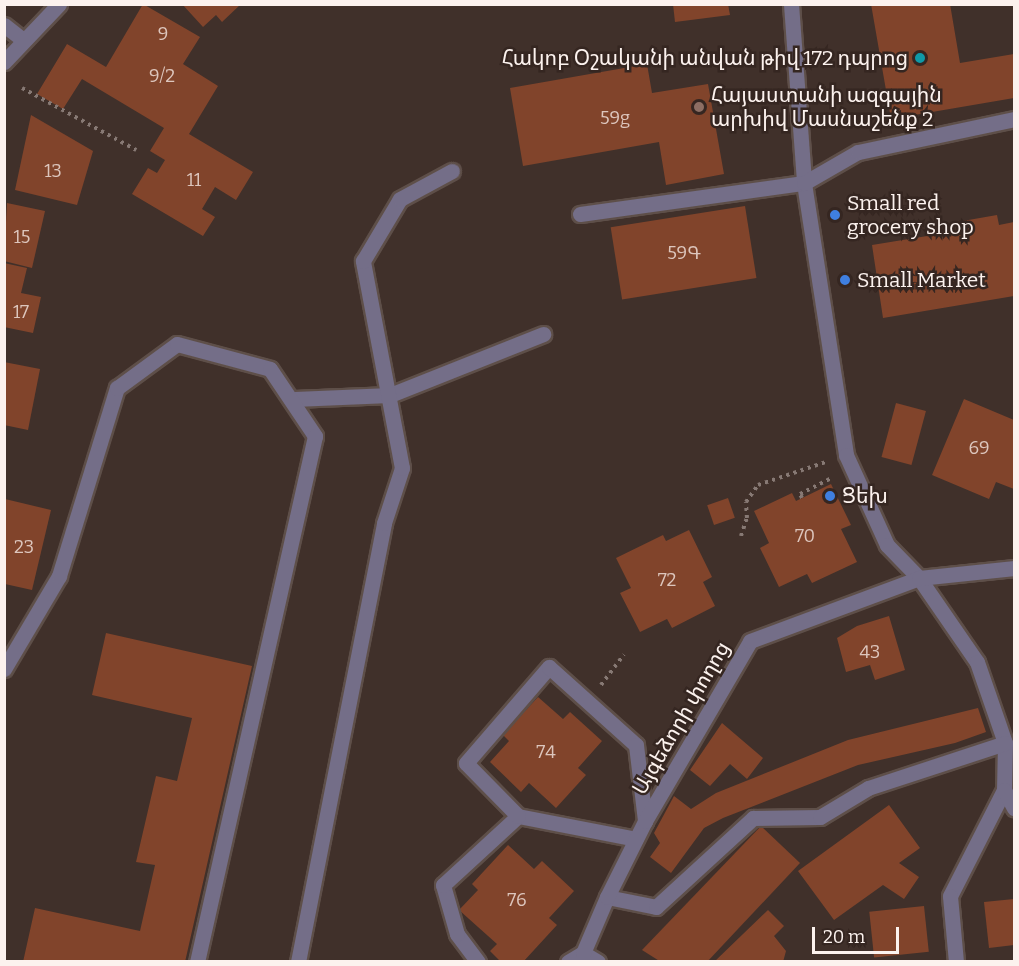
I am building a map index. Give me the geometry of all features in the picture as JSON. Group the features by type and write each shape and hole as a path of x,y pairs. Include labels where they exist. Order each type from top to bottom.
{"street":[{"path":"791,4 804,183 846,455 887,545 919,578 977,662 1005,743 1004,790 950,896 956,962"},
{"path":"4,62 22,39 55,7"},
{"path":"4,25 22,39"},
{"path":"580,214 804,183 858,152 1014,118"},
{"path":"298,962 384,523 402,468 363,261 400,199 452,171"},
{"path":"294,399 390,395 543,334"},
{"path":"4,669 58,576 117,388 177,344 270,369 294,399 315,436 197,962"},
{"name":"Այգեձորի փողոց","path":"581,957 645,821 750,641 919,578 1014,568"},
{"path":"636,839 518,816 466,763 549,667 589,700 636,745 645,821"},
{"path":"608,897 656,906 753,818 820,817 868,788 1005,743"},
{"path":"1004,790 1014,808"},
{"path":"478,962 457,934 443,885 518,816"},
{"path":"568,962 581,957 598,962"}],"path":[{"path":"22,88 136,150"},
{"path":"741,536 747,519 746,502 758,485 846,455"},
{"path":"802,498 800,494 815,486"},
{"path":"589,700 624,655"}],"building":[{"path":"143,4 200,37 183,64 218,86 189,134 253,172 236,200 215,187 202,209 215,217 203,236 132,194 148,168 157,173 165,160 150,151 164,128 82,79 63,109 37,94 67,44 106,67"},
{"path":"182,4 241,4 222,22 216,15 203,27"},
{"path":"673,4 728,4 730,15 675,22"},
{"name":"Հակոբ Օշականի անվան թիվ 172 դպրոց","path":"871,4 950,4 960,63 1014,54 1014,98 891,119"},
{"path":"647,64 652,93 708,84 724,174 666,185 659,142 523,166 510,88"},
{"path":"31,115 93,151 77,205 15,190"},
{"path":"7,203 45,211 32,268 4,261"},
{"path":"745,206 756,278 622,299 611,227"},
{"path":"997,215 999,225 1014,222 1014,296 883,318 872,245 958,231 957,222"},
{"path":"4,263 27,268 21,293 41,297 33,333 4,327"},
{"path":"4,362 40,369 28,430 4,425"},
{"path":"964,399 1014,420 1014,489 996,482 989,499 932,475"},
{"path":"896,403 926,411 911,465 882,457"},
{"path":"831,484 851,525 841,529 857,562 812,583 807,574 779,587 760,548 769,543 754,511 792,493 796,501"},
{"path":"728,498 735,518 714,525 707,505"},
{"path":"5,499 51,510 32,590 5,584"},
{"path":"689,530 712,577 703,582 715,606 672,628 667,619 640,632 620,593 631,588 616,558 663,535 666,541"},
{"path":"889,616 905,670 875,680 870,665 846,672 837,638 857,626"},
{"path":"106,633 252,666 185,962 23,962 35,908 140,931 155,865 136,862 156,776 177,781 192,718 92,695"},
{"path":"538,697 563,719 570,712 602,741 578,768 586,775 556,808 529,783 521,792 490,762 509,741 503,735"},
{"path":"978,708 986,732 955,743 858,765 723,818 704,828 671,873 650,857 660,843 654,833 674,796 691,809 716,793 848,740"},
{"path":"722,723 763,758 747,779 730,764 710,786 690,770"},
{"path":"889,805 920,848 899,863 919,877 904,899 883,885 834,920 798,871"},
{"path":"761,826 800,863 707,962 661,962 642,950"},
{"path":"508,845 534,869 542,861 574,891 549,918 557,925 523,962 501,962 490,951 497,944 459,910 478,890 472,884"},
{"path":"1014,899 1014,945 989,948 984,902"},
{"path":"924,906 929,952 874,957 869,912"},
{"path":"768,910 784,926 774,936 786,951 783,962 714,962"}],"place":[{"name":"Հակոբ Օշականի անվան թիվ 172 դպրոց","path":"920,58"},
{"name":"Հայաստանի ազգային արխիվ Մասնաշենք 2","path":"699,107"},
{"name":"Small red grocery shop","path":"835,215"},
{"name":"Small Market","path":"845,280"},
{"name":"Ցեխ","path":"830,496"}]}
